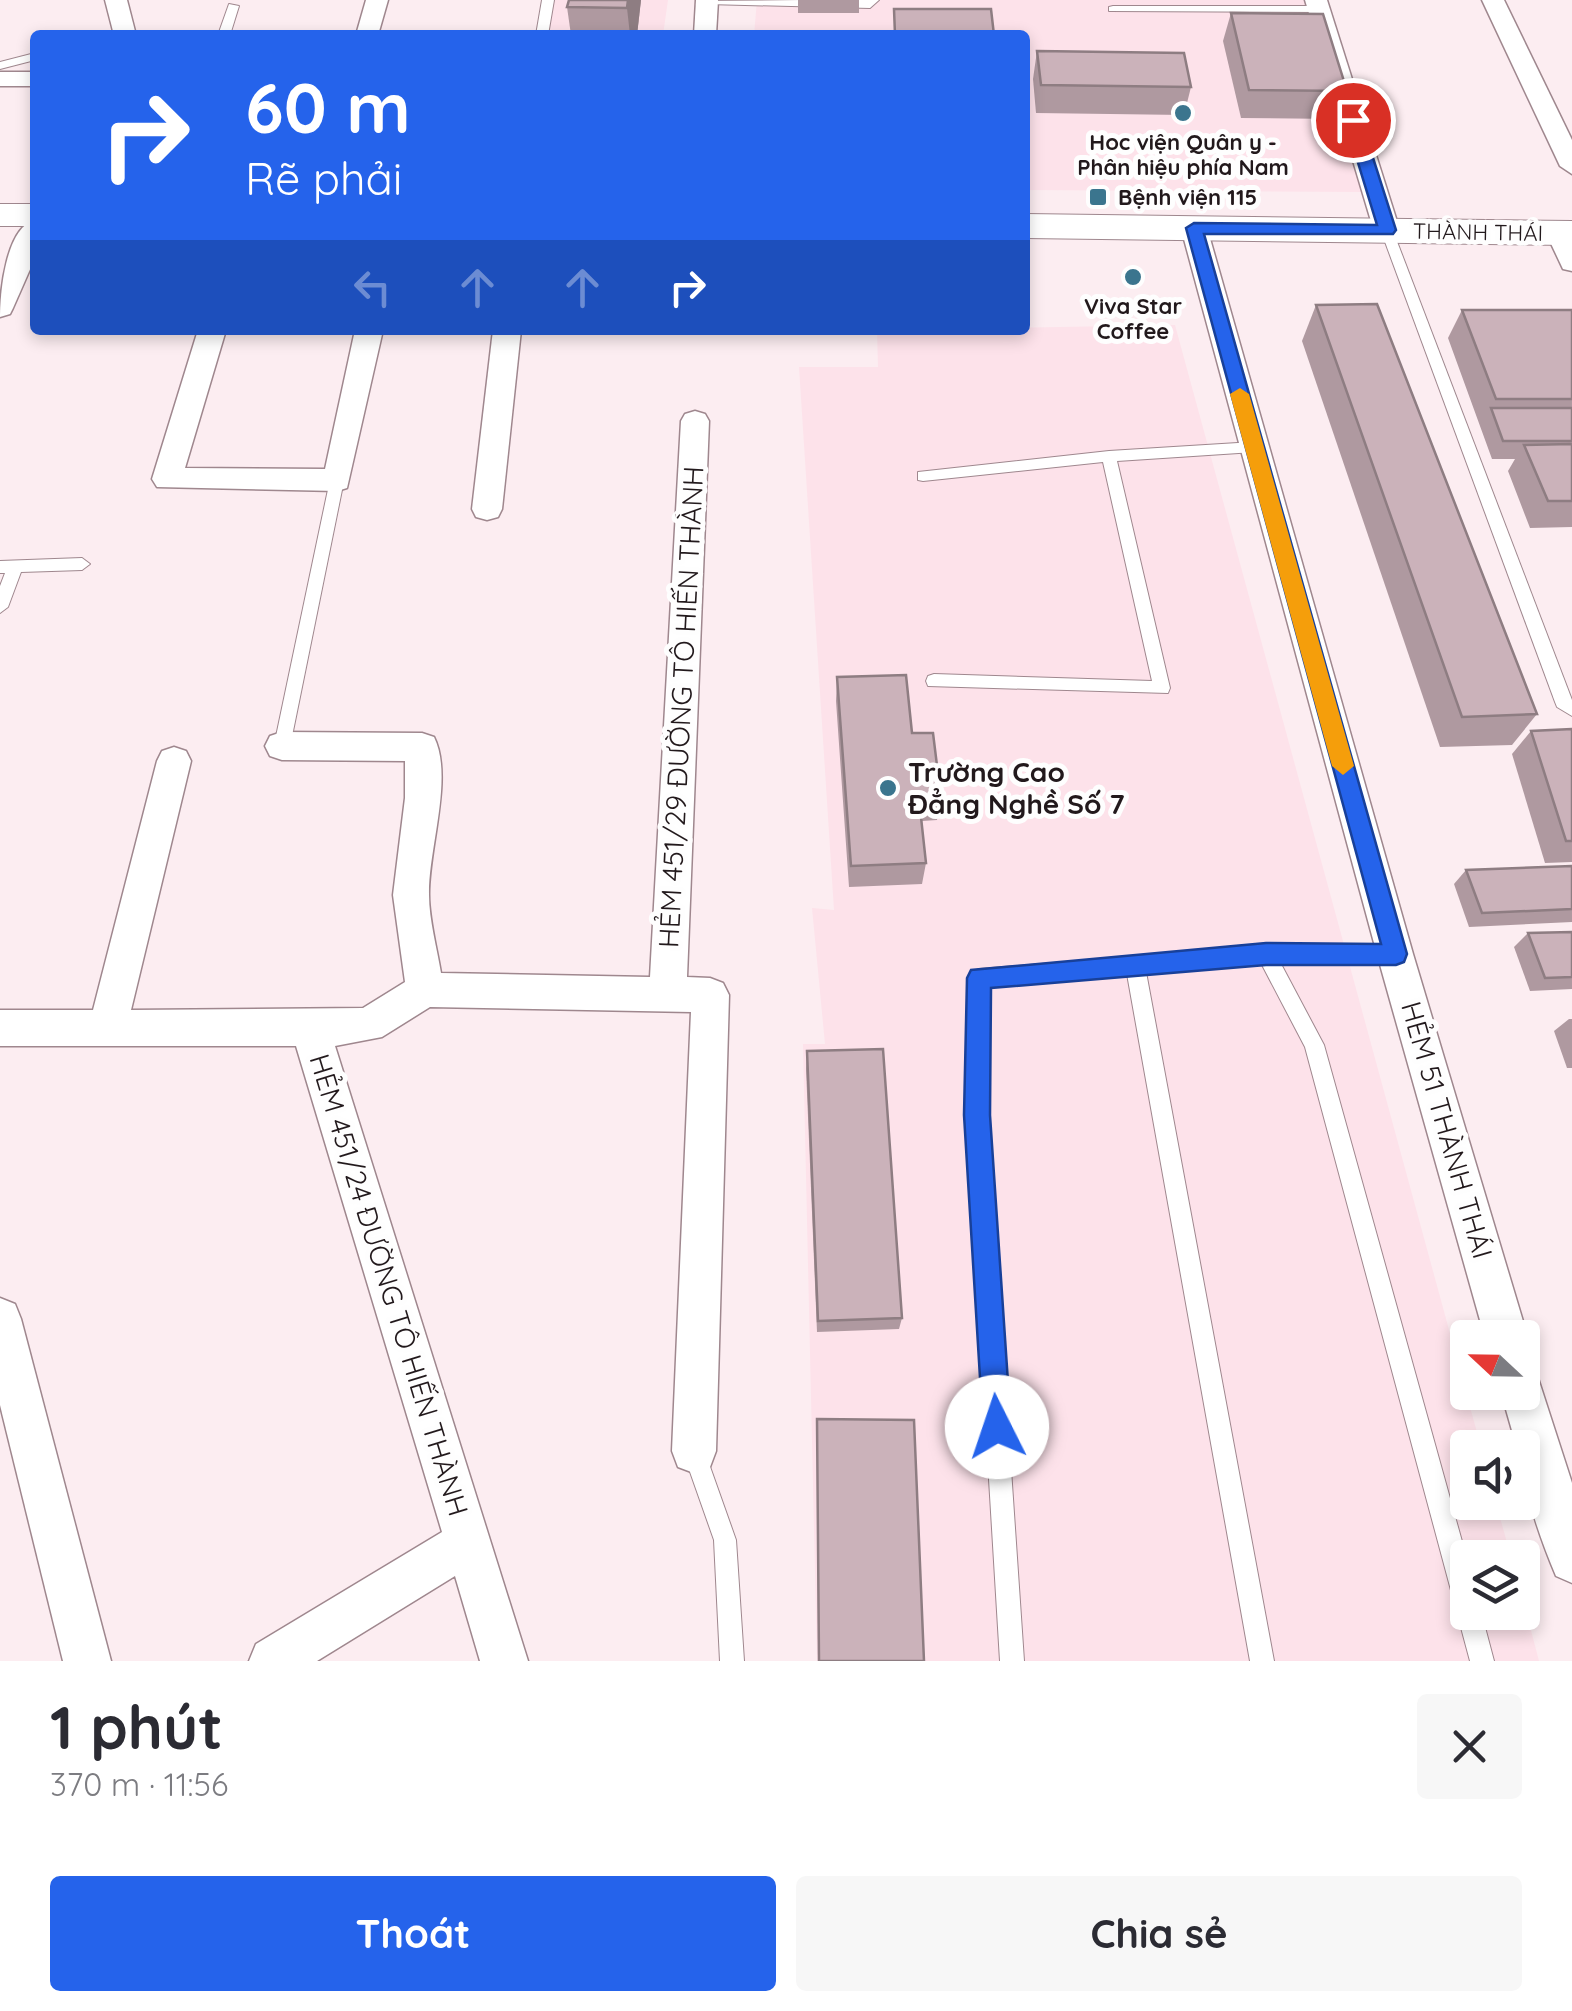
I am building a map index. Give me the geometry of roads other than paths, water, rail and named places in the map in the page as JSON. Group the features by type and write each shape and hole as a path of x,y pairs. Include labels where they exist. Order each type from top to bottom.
{"main road":[{"path":"0,215 30,215"},
{"name":"THÀNH THÁI","path":"1030,226 1388,230 1568,243"}],"street":[{"path":"116,0 121,30"},
{"path":"368,30 377,0"},
{"path":"704,30 707,0"},
{"path":"1493,0 1572,166"},
{"path":"1317,5 1388,230"},
{"path":"0,79 30,79"},
{"name":"HẺM 51 THÀNH THÁI","path":"1194,228 1502,1320"},
{"path":"0,308 30,239"},
{"path":"210,335 167,479 337,480 369,335"},
{"path":"487,510 505,335"},
{"name":"HẺM 451/29 ĐƯỜNG TÔ HIẾN THÀNH","path":"668,994 695,421"},
{"path":"282,746 422,747 422,798 410,895 426,990"},
{"path":"108,1026 174,761"},
{"path":"0,1028 370,1025 426,990 710,994 694,1451"},
{"name":"HẺM 451/24 ĐƯỜNG TÔ HIẾN THÀNH","path":"310,1028 504,1661"},
{"path":"0,1319 87,1661"},
{"path":"1528,1410 1568,1533"},
{"path":"273,1661 468,1542"}],"lane":[{"path":"543,30 548,0"},
{"path":"707,0 870,5 873,0"},
{"path":"1113,8 1317,5"},
{"path":"225,30 232,6"},
{"path":"0,66 30,57"},
{"path":"1388,230 1563,702 1572,709"},
{"path":"923,476 1109,456 1254,447"},
{"path":"934,681 1162,688 1109,456"},
{"path":"282,746 337,480"},
{"path":"0,607 8,567 82,564"},
{"path":"1012,1661 977,1115 979,978 1266,954 1396,954"},
{"path":"1266,954 1314,1044 1450,1544"},
{"path":"1135,965 1262,1661"},
{"path":"694,1451 725,1540 732,1661"},
{"path":"1473,1630 1482,1661"}],"place":[{"name":"Hoc viện Quân y - Phân hiệu phía Nam","path":"1183,113"},
{"name":"Bệnh viện 115","path":"1098,197"},
{"name":"Viva Star Coffee","path":"1133,277"},
{"name":"Trường Cao Đẳng Nghề Số 7","path":"888,788"}]}
